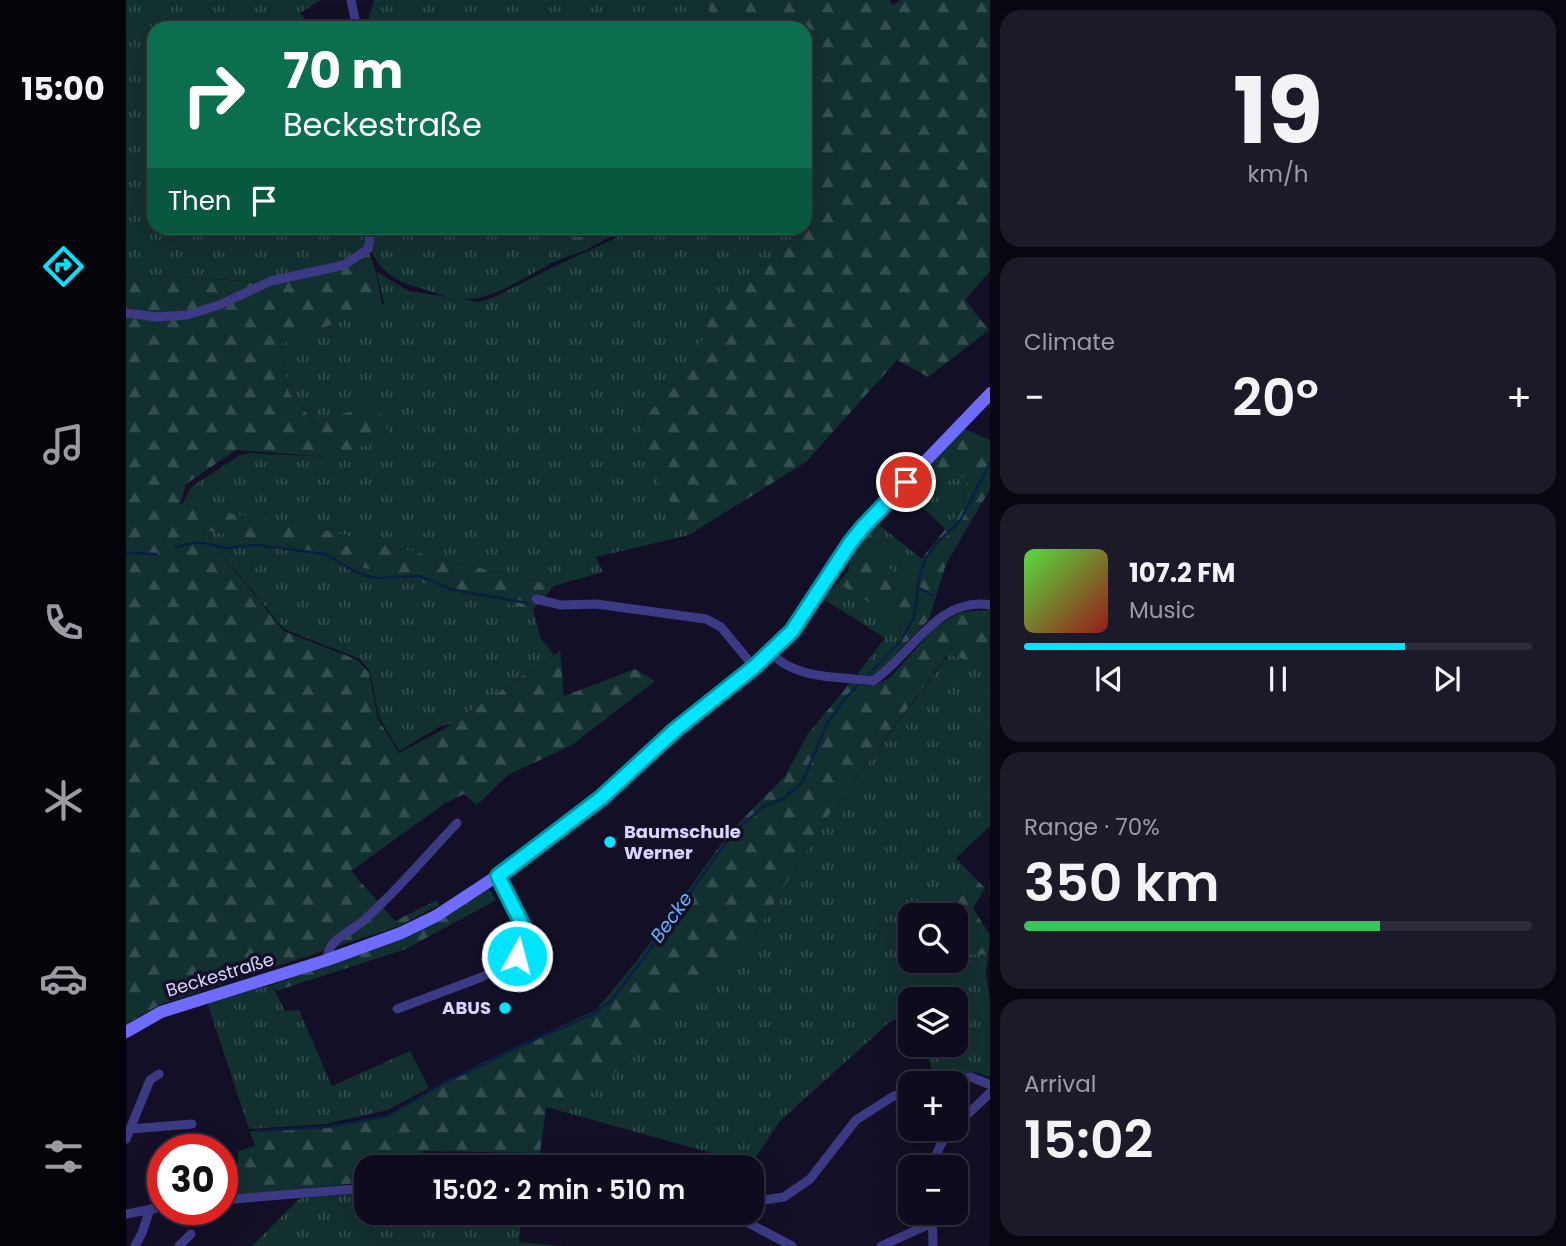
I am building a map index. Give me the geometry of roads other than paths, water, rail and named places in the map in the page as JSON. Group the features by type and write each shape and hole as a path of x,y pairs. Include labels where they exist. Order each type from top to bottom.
{"main road":[{"name":"Beckestraße","path":"126,1032 161,1012 327,960 401,933 425,922 498,876 601,798 675,730 754,667 792,631 863,527 990,393"}],"street":[{"path":"351,0 356,21"},
{"path":"126,313 157,317 187,315 219,305 271,281 344,265 368,249 371,235"},
{"path":"536,599 561,605 596,604 706,619 721,626 754,667"},
{"path":"770,652 779,662 800,671 870,680 886,672 941,615 958,608 990,605"},
{"path":"327,960 332,943 360,923 387,898 457,823"},
{"path":"397,1009 482,977 517,956 524,928 498,876"},
{"path":"126,1139 150,1080 159,1074"},
{"path":"968,1077 990,1085"},
{"path":"968,1113 990,1092"},
{"path":"764,1200 784,1197 810,1179 856,1120 898,1095"},
{"path":"130,1129 192,1124"},
{"path":"238,1199 354,1189"},
{"path":"126,1214 147,1210"},
{"path":"135,1246 147,1218"},
{"path":"752,1225 792,1246"},
{"path":"881,1246 919,1225"},
{"path":"932,1225 933,1246"},
{"path":"179,1246 191,1234"}],"waterway":[{"name":"Becke","path":"865,678 900,642 914,617 920,573 925,560 936,544 960,521 990,463"},
{"path":"175,547 198,542 227,548 257,545 325,554 354,571 374,578 420,576 450,589 527,603"},
{"path":"126,553 157,554"},
{"path":"919,588 932,595"},
{"name":"Becke","path":"257,1131 327,1127 387,1116 444,1083 592,1015 612,1000 732,834 763,807 784,798 802,783 827,724 861,682"}],"place":[{"name":"Baumschule Werner","path":"610,842"},
{"name":"ABUS","path":"505,1008"}]}
